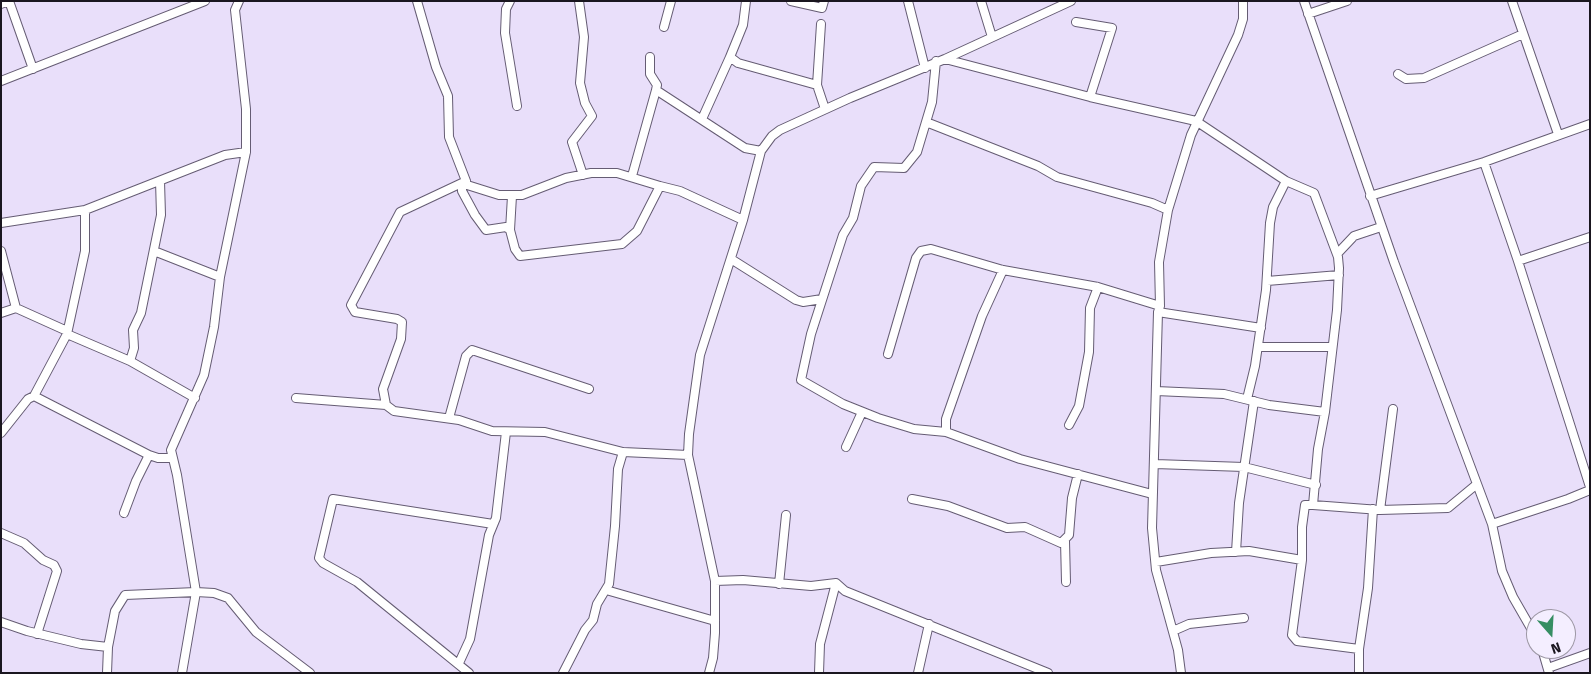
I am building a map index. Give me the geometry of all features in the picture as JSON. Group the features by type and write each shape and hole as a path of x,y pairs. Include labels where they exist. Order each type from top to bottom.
{"street":[{"path":"1,4 9,1 33,68"},
{"path":"1,81 205,1"},
{"path":"182,673 196,592 177,475 172,458 173,443 204,375 214,327 220,277 246,152 246,109 235,10 239,1"},
{"path":"417,1 436,68 448,96 452,148 465,183 462,191 475,216 486,230 506,227 510,230"},
{"path":"510,1 506,9 504,33 517,106"},
{"path":"579,1 584,37 580,83 585,103 592,116 572,142 583,174"},
{"path":"664,27 671,1"},
{"path":"702,119 743,25 746,1"},
{"path":"791,1 822,8 824,1"},
{"path":"908,1 925,68"},
{"path":"982,1 992,37"},
{"path":"709,673 713,658 715,581 688,455 700,355 743,220 761,151 772,136 780,130 825,109 925,68 936,61 945,59 1071,1"},
{"path":"1182,673 1173,631 1156,570 1152,528 1159,262 1168,210 1196,121 1238,36 1244,19 1243,1"},
{"path":"1304,1 1381,228 1492,524 1502,571 1512,597 1526,620"},
{"path":"1308,14 1348,1"},
{"path":"1512,1 1558,134"},
{"path":"1076,22 1112,28 1090,97"},
{"path":"821,24 817,85 825,109"},
{"path":"1398,74 1406,78 1424,78 1523,34"},
{"path":"632,176 657,85 650,74 650,57"},
{"path":"730,57 738,63 817,85"},
{"path":"945,59 1090,97 1196,121 1286,180 1314,193 1337,254 1339,275 1313,505"},
{"path":"936,61 932,102 917,152 904,168 874,167 861,186 853,218 843,234 811,334 801,380 812,388 862,412 914,429 946,432 1020,459 1152,494"},
{"path":"656,90 744,148 761,151"},
{"path":"926,122 1038,166 1057,178 1152,203 1168,210"},
{"path":"1370,196 1484,162 1590,124"},
{"path":"1,223 85,210 226,155 246,152"},
{"path":"1484,162 1518,261 1590,488 1568,499 1492,524"},
{"path":"386,405 383,389 401,339 402,322 397,319 355,312 351,306 400,212 465,183 499,195 512,196 522,195 566,178 583,174 617,173 680,191 743,220"},
{"path":"1236,552 1239,503 1267,281 1273,207 1286,180"},
{"path":"130,361 134,348 133,330 141,313 161,215 160,181"},
{"path":"512,196 510,230 515,249 520,256 529,256 594,246 617,246 636,231 660,186"},
{"path":"1,433 28,399 34,396 67,333 85,251 85,210"},
{"path":"1337,254 1354,236 1381,228"},
{"path":"1518,261 1590,237"},
{"path":"888,354 916,258 921,251 932,249 1003,270 1098,287 1159,309 1261,328"},
{"path":"1,251 16,308"},
{"path":"154,251 220,277"},
{"path":"731,259 796,300 803,302 822,299"},
{"path":"946,432 946,419 982,316 1003,270"},
{"path":"1267,281 1339,275"},
{"path":"1069,425 1079,406 1089,352 1090,308 1098,287"},
{"path":"1,313 16,308 130,361 195,398"},
{"path":"1258,347 1332,347"},
{"path":"449,418 466,356 472,350 589,389"},
{"path":"1156,391 1224,394 1325,412"},
{"path":"34,396 149,455 158,458 172,458"},
{"path":"296,398 386,405 394,410 449,418 492,431 545,432 623,452 688,455"},
{"path":"1359,673 1359,649 1377,510 1393,409"},
{"path":"846,447 862,412"},
{"path":"459,664 470,639 489,535 500,493 506,432"},
{"path":"563,673 585,630 593,620 597,604 606,590 616,526 618,469 623,452"},
{"path":"124,513 136,481 149,455"},
{"path":"1155,464 1244,467 1316,485"},
{"path":"912,499 956,508 1007,528 1025,527 1061,543 1069,536 1072,498 1078,474"},
{"path":"1359,649 1297,640 1292,635 1302,560 1302,527 1305,505 1377,510 1448,508 1457,503 1477,484"},
{"path":"469,673 402,621 357,582 321,562 320,558 332,501 335,499 416,510 493,524"},
{"path":"779,584 786,515"},
{"path":"1,533 24,543 43,560 54,565 57,571 37,634"},
{"path":"1065,541 1066,582"},
{"path":"1156,562 1211,553 1236,552 1278,555 1302,560"},
{"path":"715,581 811,586 836,583 845,591 1048,673"},
{"path":"818,673 820,644 836,583"},
{"path":"606,590 715,621"},
{"path":"107,673 108,647 115,610 126,594 196,592 214,593 228,598 256,632 310,673"},
{"path":"1173,631 1189,624 1244,618"},
{"path":"1,622 37,634 81,644 108,647"},
{"path":"918,673 929,624"},
{"path":"1545,659 1549,671 1590,654"}]}
